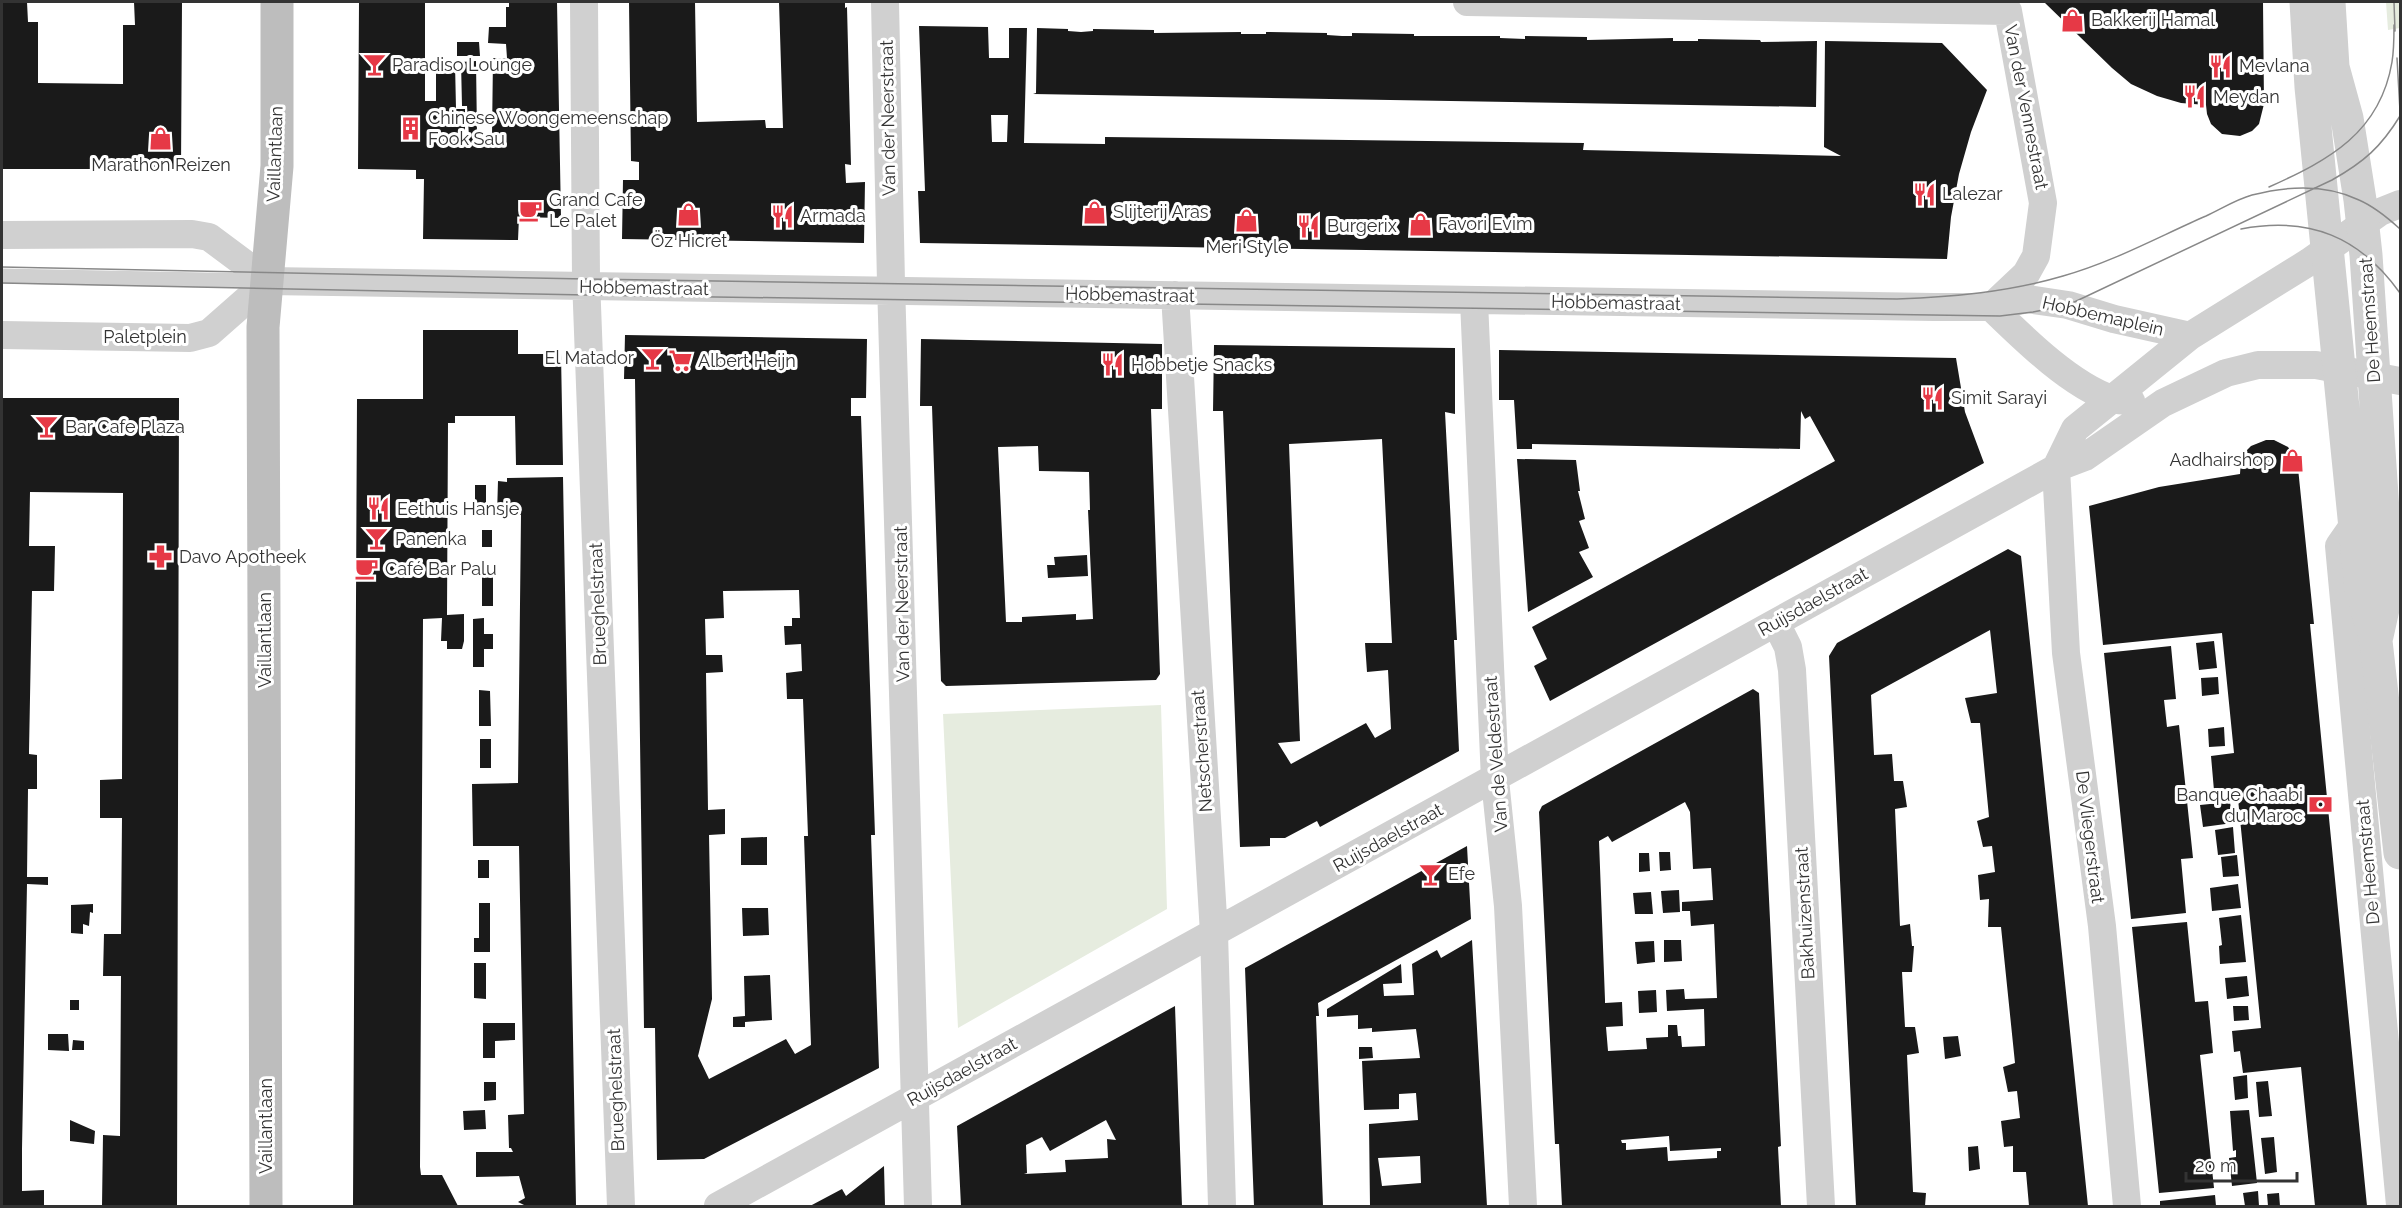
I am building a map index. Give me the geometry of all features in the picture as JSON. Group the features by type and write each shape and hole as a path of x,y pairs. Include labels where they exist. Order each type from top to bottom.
{"main road":[{"name":"Vaillantlaan","path":"266,1206 263,327 277,151 277,2"}],"street":[{"name":"Brueghelstraat","path":"584,2 586,287 621,1206"},
{"name":"Van der Neerstraat","path":"885,2 891,291 898,465 918,1206"},
{"path":"1467,2 2003,6"},
{"name":"De Heemstraat","path":"2306,2 2310,76 2361,588 2376,641 2400,853"},
{"name":"De Heemstraat","path":"2329,2 2333,68 2347,118 2387,379 2388,586 2376,641"},
{"name":"Van der Vennestraat","path":"1991,307 2026,274 2036,256 2043,203 2003,6"},
{"name":"Hobbemaplein","path":"2056,468 2075,429 2190,336 2328,250 2380,212 2400,204"},
{"path":"2,235 192,234 209,237 268,281"},
{"name":"Hobbemastraat","path":"268,281 1474,301 1991,307"},
{"name":"Paletplein","path":"2,334 190,338 209,333 268,281"},
{"name":"Netscherstraat","path":"1174,295 1214,933 1221,1206"},
{"name":"Hobbemaplein","path":"1991,307 2027,299 2068,305 2114,319 2190,336"},
{"name":"Van de Veldestraat","path":"1474,301 1495,780 1508,906 1523,1206"},
{"path":"1991,307 2008,325 2067,374 2113,400 2163,403"},
{"path":"2056,468 2085,457 2163,403 2226,373 2258,365 2291,364 2387,379"},
{"name":"Ruijsdaelstraat","path":"718,1206 1495,780 2056,468"},
{"name":"De Vliegerstraat","path":"2056,468 2066,652 2102,926 2127,1206"},
{"name":"De Heemstraat","path":"2355,524 2339,546 2400,1206"},
{"name":"Bakhuizenstraat","path":"1776,622 1788,647 1792,670 1821,1206"}],"lane":[{"path":"2,276 268,281"}],"shaded area":[{"path":"2386,2 2400,2 2400,28 2388,30"},
{"path":"1161,705 1167,909 958,1028 943,714"}],"building":[{"path":"2,2 27,2 28,22 38,22 38,83 123,84 123,25 135,25 134,2 182,2 181,169 2,169"},
{"name":"Chinese Woongemeenschap Fook Sau","path":"359,2 425,2 425,101 436,101 436,63 455,63 456,109 465,109 465,136 469,136 467,106 462,106 461,62 476,61 477,135 492,135 493,58 507,58 506,44 488,43 489,27 506,27 506,7 509,7 509,2 557,2 561,218 519,217 518,240 423,239 424,179 416,179 416,170 358,169"},
{"path":"629,2 695,2 697,122 765,120 766,128 783,128 779,2 845,2 845,8 847,7 851,165 845,164 846,183 865,182 864,243 622,239 623,180 639,180 639,162 631,161"},
{"path":"2044,2 2263,2 2264,104 2259,124 2252,131 2240,136 2222,134 2211,124 2206,105 2181,103 2157,96 2131,84"},
{"path":"919,26 988,27 989,58 1009,58 1009,28 1027,28 1024,143 1105,144 1105,137 1584,143 1583,150 1841,156 1824,147 1825,41 1942,43 1987,90 1971,132 1959,174 1951,217 1947,259 920,243 918,191 925,191","holes":["991,115 1008,115 1007,142 992,142"]},
{"path":"1037,28 1068,29 1068,31 1081,32 1093,31 1093,29 1154,30 1154,33 1266,34 1266,32 1327,33 1327,35 1352,36 1352,33 1500,36 1500,38 1525,39 1525,36 1587,37 1587,40 1673,38 1673,41 1698,41 1698,39 1760,40 1761,42 1817,41 1816,107 1033,94 1036,93"},
{"path":"457,42 479,42 480,56 457,56"},
{"path":"423,330 518,330 518,354 561,354 563,465 516,465 515,416 455,416 455,423 448,423 447,615 464,614 464,641 462,649 447,649 447,641 441,641 442,618 423,619 420,1167 421,1175 442,1175 458,1206 353,1206 357,399 423,399"},
{"path":"625,335 867,339 866,398 851,398 851,416 861,416 875,835 871,835 879,1068 704,1159 657,1160 655,1028 644,1028 635,379 624,379","holes":["799,590 800,618 792,618 792,626 784,626 785,645 801,644 802,671 786,673 787,699 803,699 808,836 804,836 811,1045 795,1054 786,1039 709,1079 698,1056 712,999 709,835 725,834 725,809 708,810 706,673 723,672 722,655 706,655 705,619 724,618 723,591"]},
{"path":"921,339 1162,344 1162,409 1151,409 1160,674 1156,680 946,686 941,681 932,406 920,406","holes":["1038,446 1039,471 1089,472 1090,510 1088,510 1093,619 1076,620 1076,614 1022,617 1022,622 1006,622 998,447"]},
{"path":"1214,345 1455,348 1455,414 1445,412 1457,640 1454,640 1459,751 1320,827 1317,821 1285,838 1270,838 1270,846 1240,847 1223,411 1213,411","holes":["1382,439 1392,643 1365,643 1367,672 1388,670 1391,729 1375,738 1366,723 1291,764 1278,743 1300,741 1289,444"]},
{"path":"1499,350 1956,358 1965,412 1984,463 1550,701 1534,666 1547,659 1532,627 1835,461 1810,416 1805,419 1801,411 1800,449 1532,444 1532,449 1517,449 1514,400 1499,400"},
{"path":"2,398 179,398 177,1206 102,1206 103,1135 120,1136 121,976 103,976 104,934 121,934 122,818 100,818 100,780 122,779 123,493 30,492 29,546 55,546 54,591 32,591 29,754 37,755 37,789 28,789 27,877 48,877 48,885 27,884 22,1149 22,1191 44,1190 44,1206 2,1206"},
{"path":"2266,440 2274,440 2288,447 2297,460 2314,624 2310,624 2367,1206 2315,1206 2301,1067 2243,1073 2240,1051 2234,1052 2232,1031 2261,1028 2238,799 2215,802 2211,756 2234,753 2222,633 2103,645 2089,506 2159,487 2240,474 2241,459 2245,452 2251,446"},
{"path":"1517,459 1576,460 1580,491 1578,491 1585,519 1579,521 1589,548 1579,552 1593,577 1528,612"},
{"path":"563,477 576,1206 526,1206 518,1202 525,1198 519,1176 476,1177 476,1152 513,1152 509,1148 508,1115 524,1114 519,846 473,846 472,784 518,783 521,515 497,515 498,481 507,482 507,478"},
{"path":"475,485 486,485 486,515 475,515"},
{"path":"482,530 492,530 492,547 482,547"},
{"path":"2008,549 2021,556 2088,1206 2029,1206 2026,1172 2013,1172 2013,1146 2004,1147 2001,1121 2020,1118 2017,1091 2008,1092 2003,1067 2015,1063 2001,927 1988,927 1989,899 1980,900 1978,875 1995,872 1992,846 1983,847 1977,821 1989,817 1980,723 1971,723 1965,698 1997,693 1990,630 1871,695 1874,755 1892,754 1894,781 1903,781 1907,807 1895,809 1900,926 1910,924 1912,946 1914,946 1912,972 1902,972 1905,1027 1915,1027 1919,1053 1907,1055 1913,1192 1926,1193 1925,1206 1856,1206 1829,656 1837,643"},
{"path":"1087,555 1088,576 1048,578 1047,565 1055,565 1054,557"},
{"path":"482,572 493,572 493,606 482,606"},
{"path":"484,618 484,634 493,634 493,649 484,649 484,667 473,667 473,619"},
{"path":"2214,641 2217,668 2199,670 2196,643"},
{"path":"2171,646 2176,699 2164,700 2167,727 2179,725 2193,858 2181,859 2186,913 2131,919 2104,653"},
{"path":"2218,677 2219,694 2202,696 2201,678"},
{"path":"1753,689 1759,693 1781,1146 1778,1147 1781,1206 1562,1206 1559,1144 1555,1144 1539,812 1542,806","holes":["1685,802 1690,812 1693,869 1711,868 1713,900 1682,902 1682,911 1690,911 1691,926 1714,924 1717,998 1685,999 1684,989 1666,990 1667,1011 1704,1009 1705,1046 1682,1047 1677,1025 1668,1025 1668,1037 1646,1038 1647,1049 1608,1051 1606,1027 1623,1026 1622,1002 1605,1003 1599,841 1608,836 1612,842","1669,1136 1670,1151 1721,1148 1721,1151 1717,1151 1717,1158 1668,1161 1667,1147 1626,1150 1626,1143 1622,1143 1621,1140"]},
{"path":"479,690 490,691 491,726 479,726"},
{"path":"2224,727 2225,746 2209,747 2208,729"},
{"path":"480,739 491,739 491,768 480,768"},
{"path":"2230,802 2233,823 2203,827 2200,805"},
{"path":"2233,827 2235,853 2218,855 2215,830"},
{"path":"767,837 767,865 741,865 741,838"},
{"path":"1467,846 1471,919 1318,1003 1319,1016 1316,1016 1323,1206 1254,1206 1245,968"},
{"path":"1659,852 1670,852 1671,870 1660,871"},
{"path":"1639,853 1649,853 1650,871 1639,872"},
{"path":"2237,855 2239,876 2223,877 2221,857"},
{"path":"478,860 489,860 489,878 478,878"},
{"path":"2238,884 2241,908 2212,911 2210,888"},
{"path":"1679,890 1680,912 1663,913 1661,891"},
{"path":"1651,892 1653,914 1635,914 1633,893"},
{"path":"479,903 490,903 490,952 474,952 474,938 479,938"},
{"path":"93,904 89,926 83,924 83,934 71,933 71,905"},
{"path":"742,908 768,908 769,935 743,936"},
{"path":"2241,915 2246,962 2220,964 2219,946 2222,945 2219,918"},
{"path":"2187,922 2195,1002 2208,1001 2213,1053 2200,1055 2214,1188 2159,1193 2132,927"},
{"path":"1472,940 1487,1206 1370,1206 1369,1124 1418,1120 1416,1093 1399,1094 1399,1109 1364,1110 1362,1061 1420,1058 1416,1029 1372,1032 1372,1028 1358,1029 1358,1015 1327,1017 1327,1009 1401,964 1402,983 1383,984 1384,996 1414,995 1412,964 1437,950 1441,958","holes":["1420,1156 1421,1183 1382,1186 1378,1158"]},
{"path":"1664,940 1681,940 1682,961 1664,962"},
{"path":"1654,941 1655,962 1637,964 1635,942"},
{"path":"474,963 486,963 486,999 474,998"},
{"path":"770,975 772,1020 745,1022 745,1027 733,1027 733,1017 745,1016 744,976"},
{"path":"2247,976 2249,996 2227,999 2225,978"},
{"path":"1656,990 1657,1012 1639,1013 1638,991"},
{"path":"70,1000 79,1000 79,1010 70,1010"},
{"path":"1175,1006 1182,1206 961,1206 957,1126","holes":["1106,1120 1116,1140 1107,1139 1108,1158 1065,1160 1066,1172 1024,1174 1027,1173 1026,1145 1042,1137 1050,1151"]},
{"path":"2233,1006 2248,1006 2249,1020 2234,1021"},
{"path":"483,1023 515,1023 515,1040 495,1041 495,1058 483,1058"},
{"path":"48,1034 68,1034 69,1051 48,1050"},
{"path":"1958,1036 1961,1056 1945,1059 1943,1037"},
{"path":"73,1040 84,1041 84,1050 72,1050"},
{"path":"1359,1047 1372,1047 1373,1058 1359,1059"},
{"path":"2247,1075 2248,1098 2235,1100 2233,1077"},
{"path":"2268,1081 2272,1116 2259,1117 2256,1082"},
{"path":"484,1082 496,1082 496,1100 484,1101"},
{"path":"485,1110 486,1129 464,1130 463,1111"},
{"path":"2249,1110 2257,1183 2232,1186 2229,1158 2236,1157 2236,1150 2233,1151 2230,1111"},
{"path":"70,1120 95,1131 94,1144 70,1141"},
{"path":"2274,1137 2277,1172 2265,1174 2261,1138"},
{"path":"1978,1146 1980,1169 1969,1171 1968,1147"},
{"path":"884,1166 885,1206 810,1206 842,1189 846,1196"},
{"path":"2258,1191 2259,1206 2245,1206 2243,1193"},
{"path":"2279,1193 2280,1206 2268,1206 2267,1194"},
{"path":"2215,1195 2216,1206 2160,1206 2160,1201"}],"tram line":[{"path":"2394,2 2395,31"},
{"path":"2269,187 2331,154 2364,126 2386,87 2393,57 2394,25"},
{"path":"2397,58 2400,111"},
{"path":"2,283 587,295 2000,316 2068,305 2332,180 2371,153 2386,137 2400,116"},
{"path":"2,267 586,279 1897,299 1981,293 2043,282 2118,256 2241,199 2293,188 2320,189 2346,195 2376,209 2400,229"},
{"path":"2241,229 2289,226 2331,235 2368,258 2400,293"}],"place":[{"name":"Bakkerij Hamal","path":"2073,20"},
{"name":"Paradiso Lounge","path":"374,65"},
{"name":"Mevlana","path":"2221,66"},
{"name":"Meydan","path":"2195,97"},
{"name":"Chinese Woongemeenschap Fook Sau","path":"410,128"},
{"name":"Marathon Reizen","path":"161,139"},
{"name":"Lalezar","path":"1924,194"},
{"name":"Grand Cafe Le Palet","path":"531,210"},
{"name":"Slijterij Aras","path":"1095,212"},
{"name":"Öz Hicret","path":"689,215"},
{"name":"Armada","path":"782,216"},
{"name":"Meri Style","path":"1247,221"},
{"name":"Favori Evim","path":"1420,224"},
{"name":"Burgerix","path":"1309,226"},
{"name":"El Matador","path":"652,358"},
{"name":"Albert Heijn","path":"680,361"},
{"name":"Hobbetje Snacks","path":"1113,365"},
{"name":"Simit Sarayi","path":"1933,398"},
{"name":"Bar Cafe Plaza","path":"47,427"},
{"name":"Aadhairshop","path":"2292,460"},
{"name":"Eethuis Hansje","path":"379,509"},
{"name":"Panenka","path":"377,539"},
{"name":"Davo Apotheek","path":"161,557"},
{"name":"Café Bar Palu","path":"367,569"},
{"name":"Banque Chaabi du Maroc","path":"2321,805"},
{"name":"Efe","path":"1430,874"}]}
